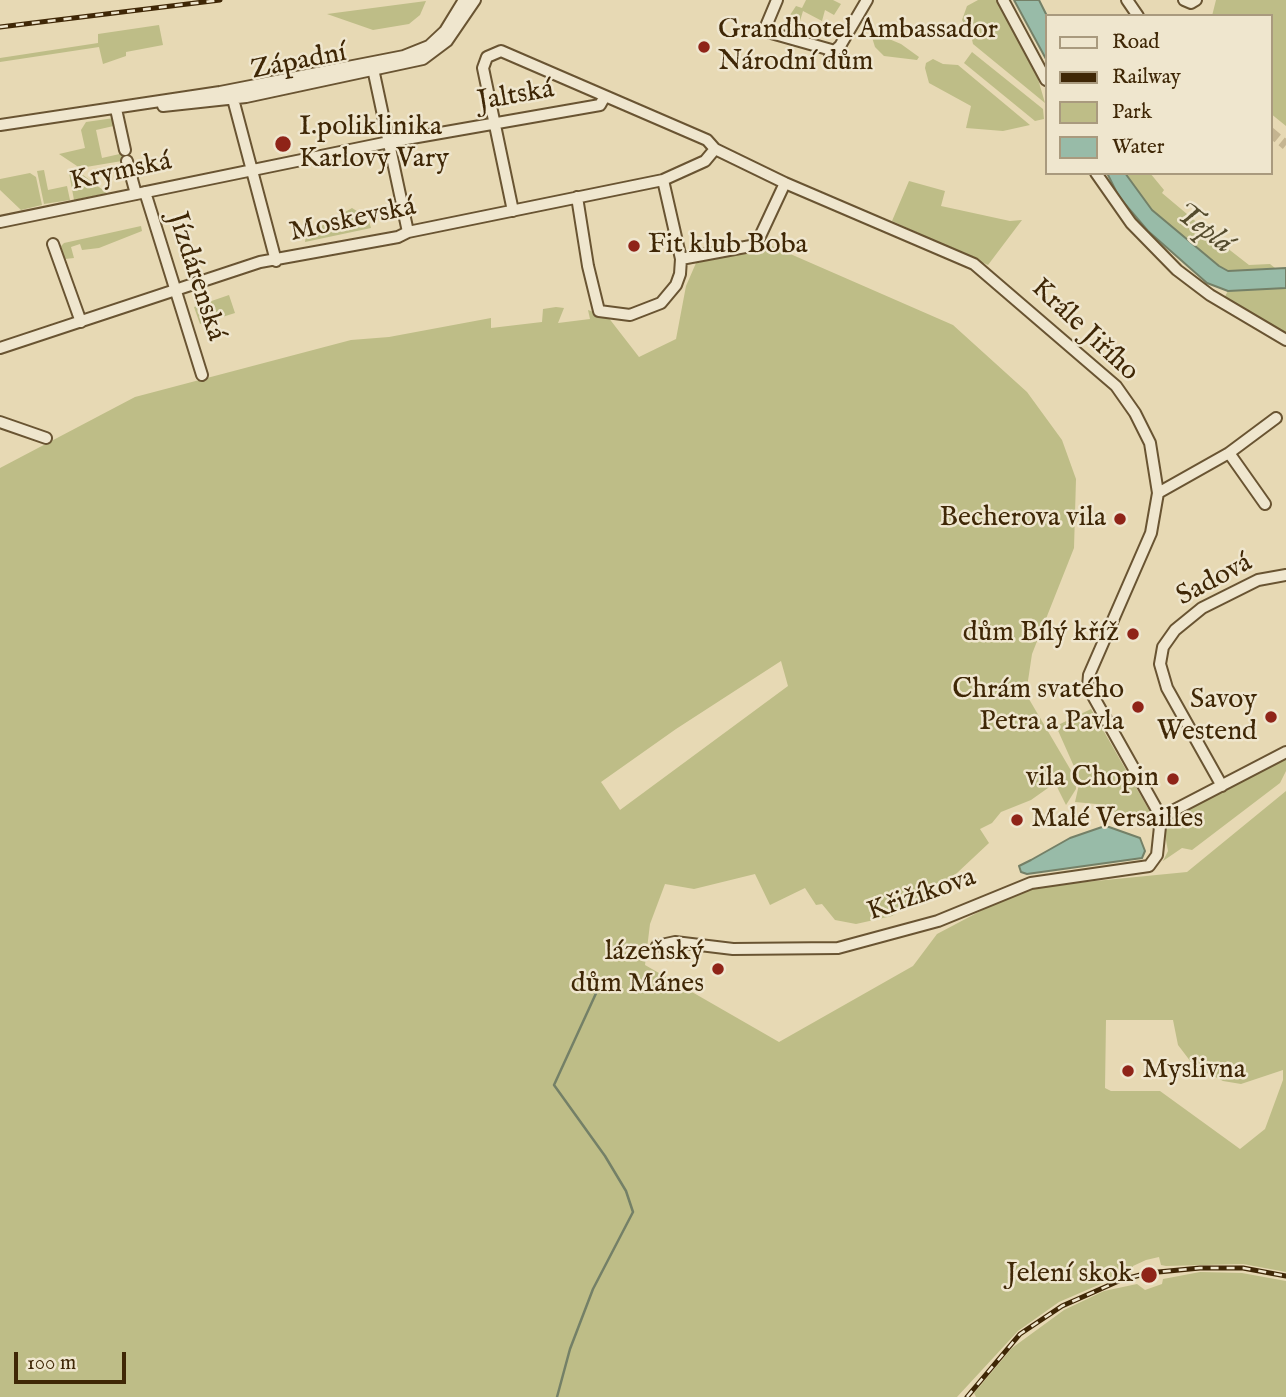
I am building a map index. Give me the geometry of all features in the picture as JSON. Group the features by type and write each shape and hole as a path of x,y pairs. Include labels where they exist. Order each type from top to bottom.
{"street":[{"path":"373,67 424,50 445,30 464,0"},
{"path":"373,67 423,59 436,50 475,0"},
{"path":"777,0 764,31 832,54 867,0"},
{"path":"1003,0 1044,76"},
{"path":"1184,0 1191,3 1196,0"},
{"name":"Krále Jiřího","path":"494,124 484,60 492,53 510,53 707,141 715,149 785,183 987,272 1116,386 1135,413 1150,443 1158,493 1151,533 1139,566 1087,683 1090,695 1161,817"},
{"path":"373,67 408,232"},
{"name":"Západní","path":"0,125 373,67"},
{"name":"Západní","path":"116,109 233,99 373,67"},
{"name":"Západní","path":"233,99 234,94 253,86"},
{"name":"Jaltská","path":"245,173 388,142 600,104 606,96"},
{"path":"233,99 245,173 260,205 276,261"},
{"name":"Jízdárenská","path":"116,109 126,156 149,207 202,375"},
{"path":"494,124 513,211"},
{"name":"Moskevská","path":"0,348 260,262 398,237 408,232 663,180 705,161 715,149"},
{"name":"Krymská","path":"0,222 245,173"},
{"path":"1097,175 1131,223 1177,270 1210,295 1286,340"},
{"path":"577,197 587,266 599,311 630,315 661,303 676,285 681,259 663,180"},
{"path":"681,259 756,245 785,183"},
{"path":"53,244 81,322"},
{"path":"1158,493 1229,453 1276,418"},
{"path":"0,422 46,438"},
{"path":"1229,453 1265,504"},
{"name":"Sadová","path":"1222,786 1167,688 1160,664 1163,647 1175,630 1202,608 1258,580 1286,575"},
{"path":"1161,817 1286,752"},
{"name":"Křižíkova","path":"657,946 675,942 733,949 838,948 938,921 1031,883 1149,866 1157,855 1161,817"}],"green space":[{"path":"806,0 833,0 841,4 834,15 825,10 822,21 803,11 800,21 795,20 790,15 796,6 802,8"},
{"path":"978,0 996,0 1038,79 1044,102 973,44 962,20 967,6"},
{"path":"1216,0 1286,0 1286,126 1272,115 1272,14 1212,14"},
{"path":"426,1 420,15 409,24 373,30 327,14"},
{"path":"159,25 163,45 126,52 126,56 103,64 99,47 0,62 0,58 98,43 98,34"},
{"path":"870,31 901,44 919,57 917,60 884,56 875,47"},
{"path":"972,52 1043,109 1044,119 1035,121 964,63"},
{"path":"933,59 943,64 958,65 1030,125 1003,131 966,128 971,106 929,83 925,68 926,63"},
{"path":"114,118 118,125 96,130 102,158 124,153 122,161 80,168 59,154 85,148 81,130 86,122"},
{"path":"44,170 48,190 67,186 70,200 44,204 37,171"},
{"path":"79,172 107,193 74,200 69,173"},
{"path":"30,173 36,177 42,205 21,210 0,190 0,179"},
{"path":"1126,175 1152,175 1164,190 1162,193 1249,265 1270,264 1275,268 1228,271 1152,210"},
{"path":"909,181 945,191 941,206 1010,221 1022,220 988,265 892,221"},
{"path":"352,208 368,218 371,228 305,242 306,235"},
{"path":"141,226 142,231 99,248 82,250 80,244 71,247 74,258 65,259 61,246 64,243"},
{"path":"772,246 953,325 1027,392 1062,440 1076,479 1074,548 1032,654 1026,694 1076,779 1076,789 1066,805 1055,783 1031,800 1001,812 992,823 980,829 989,843 957,873 892,916 856,924 835,920 822,904 816,905 805,888 770,905 755,874 694,889 665,884 650,924 645,965 779,1042 913,966 937,934 1024,888 1187,872 1286,791 1286,1272 1243,1264 1166,1266 1161,1265 1159,1257 1146,1260 1133,1266 1133,1270 1059,1302 1018,1331 957,1397 0,1397 0,468 135,397 351,340 389,337 491,318 491,328 542,322 543,309 556,307 564,308 558,323 590,319 588,310 608,317 639,357 676,339 686,286 696,263","holes":["781,661 788,686 620,810 601,782 676,729","1106,1020 1173,1020 1178,1045 1194,1066 1223,1081 1241,1084 1283,1070 1283,1080 1265,1129 1240,1149 1160,1091 1111,1091 1105,1088"]},
{"path":"1286,288 1286,336 1223,300 1228,291"},
{"path":"229,295 235,313 200,324 194,307"},
{"path":"1091,709 1153,817 1143,823 1096,804 1075,802 1080,780 1056,726"},
{"path":"1286,756 1286,771 1280,783 1192,850 1182,848 1163,861 1168,851 1165,835 1168,819"},
{"path":"1200,1272 1242,1273 1286,1281 1286,1397 976,1397 974,1393 1012,1348 1064,1310 1104,1291 1137,1284 1145,1290 1162,1284 1163,1279"}],"water":[{"path":"1014,0 1039,0 1046,14 1044,55"},
{"path":"1108,175 1126,175 1152,210 1219,266 1228,271 1286,268 1286,288 1228,291 1207,283 1148,231 1119,197"},
{"name":"Malé Versailles","path":"1102,827 1140,838 1145,851 1142,858 1027,874 1021,872 1019,866 1070,838"}],"waterway":[{"path":"557,1397 570,1349 593,1289 633,1212 626,1191 605,1156 554,1085 598,989"}],"tunnel":[{"path":"1272,134 1286,145"}],"railway":[{"path":"0,27 220,0"},
{"path":"967,1397 1020,1334 1062,1306 1121,1280 1148,1273 1200,1268 1243,1268 1286,1276"}],"place":[{"name":"Grandhotel Ambassador Národní dům","path":"704,47"},
{"name":"I.poliklinika Karlovy Vary","path":"283,144"},
{"name":"Fit klub Boba","path":"634,246"},
{"name":"Becherova vila","path":"1120,519"},
{"name":"dům Bílý kříž","path":"1133,634"},
{"name":"Chrám svatého Petra a Pavla","path":"1138,707"},
{"name":"Savoy Westend","path":"1271,717"},
{"name":"vila Chopin","path":"1173,779"},
{"name":"Malé Versailles","path":"1017,820"},
{"name":"lázeňský dům Mánes","path":"718,969"},
{"name":"Myslivna","path":"1128,1071"},
{"name":"Jelení skok","path":"1149,1275"}],"water label":[{"name":"Teplá","path":"1203,230"}]}
